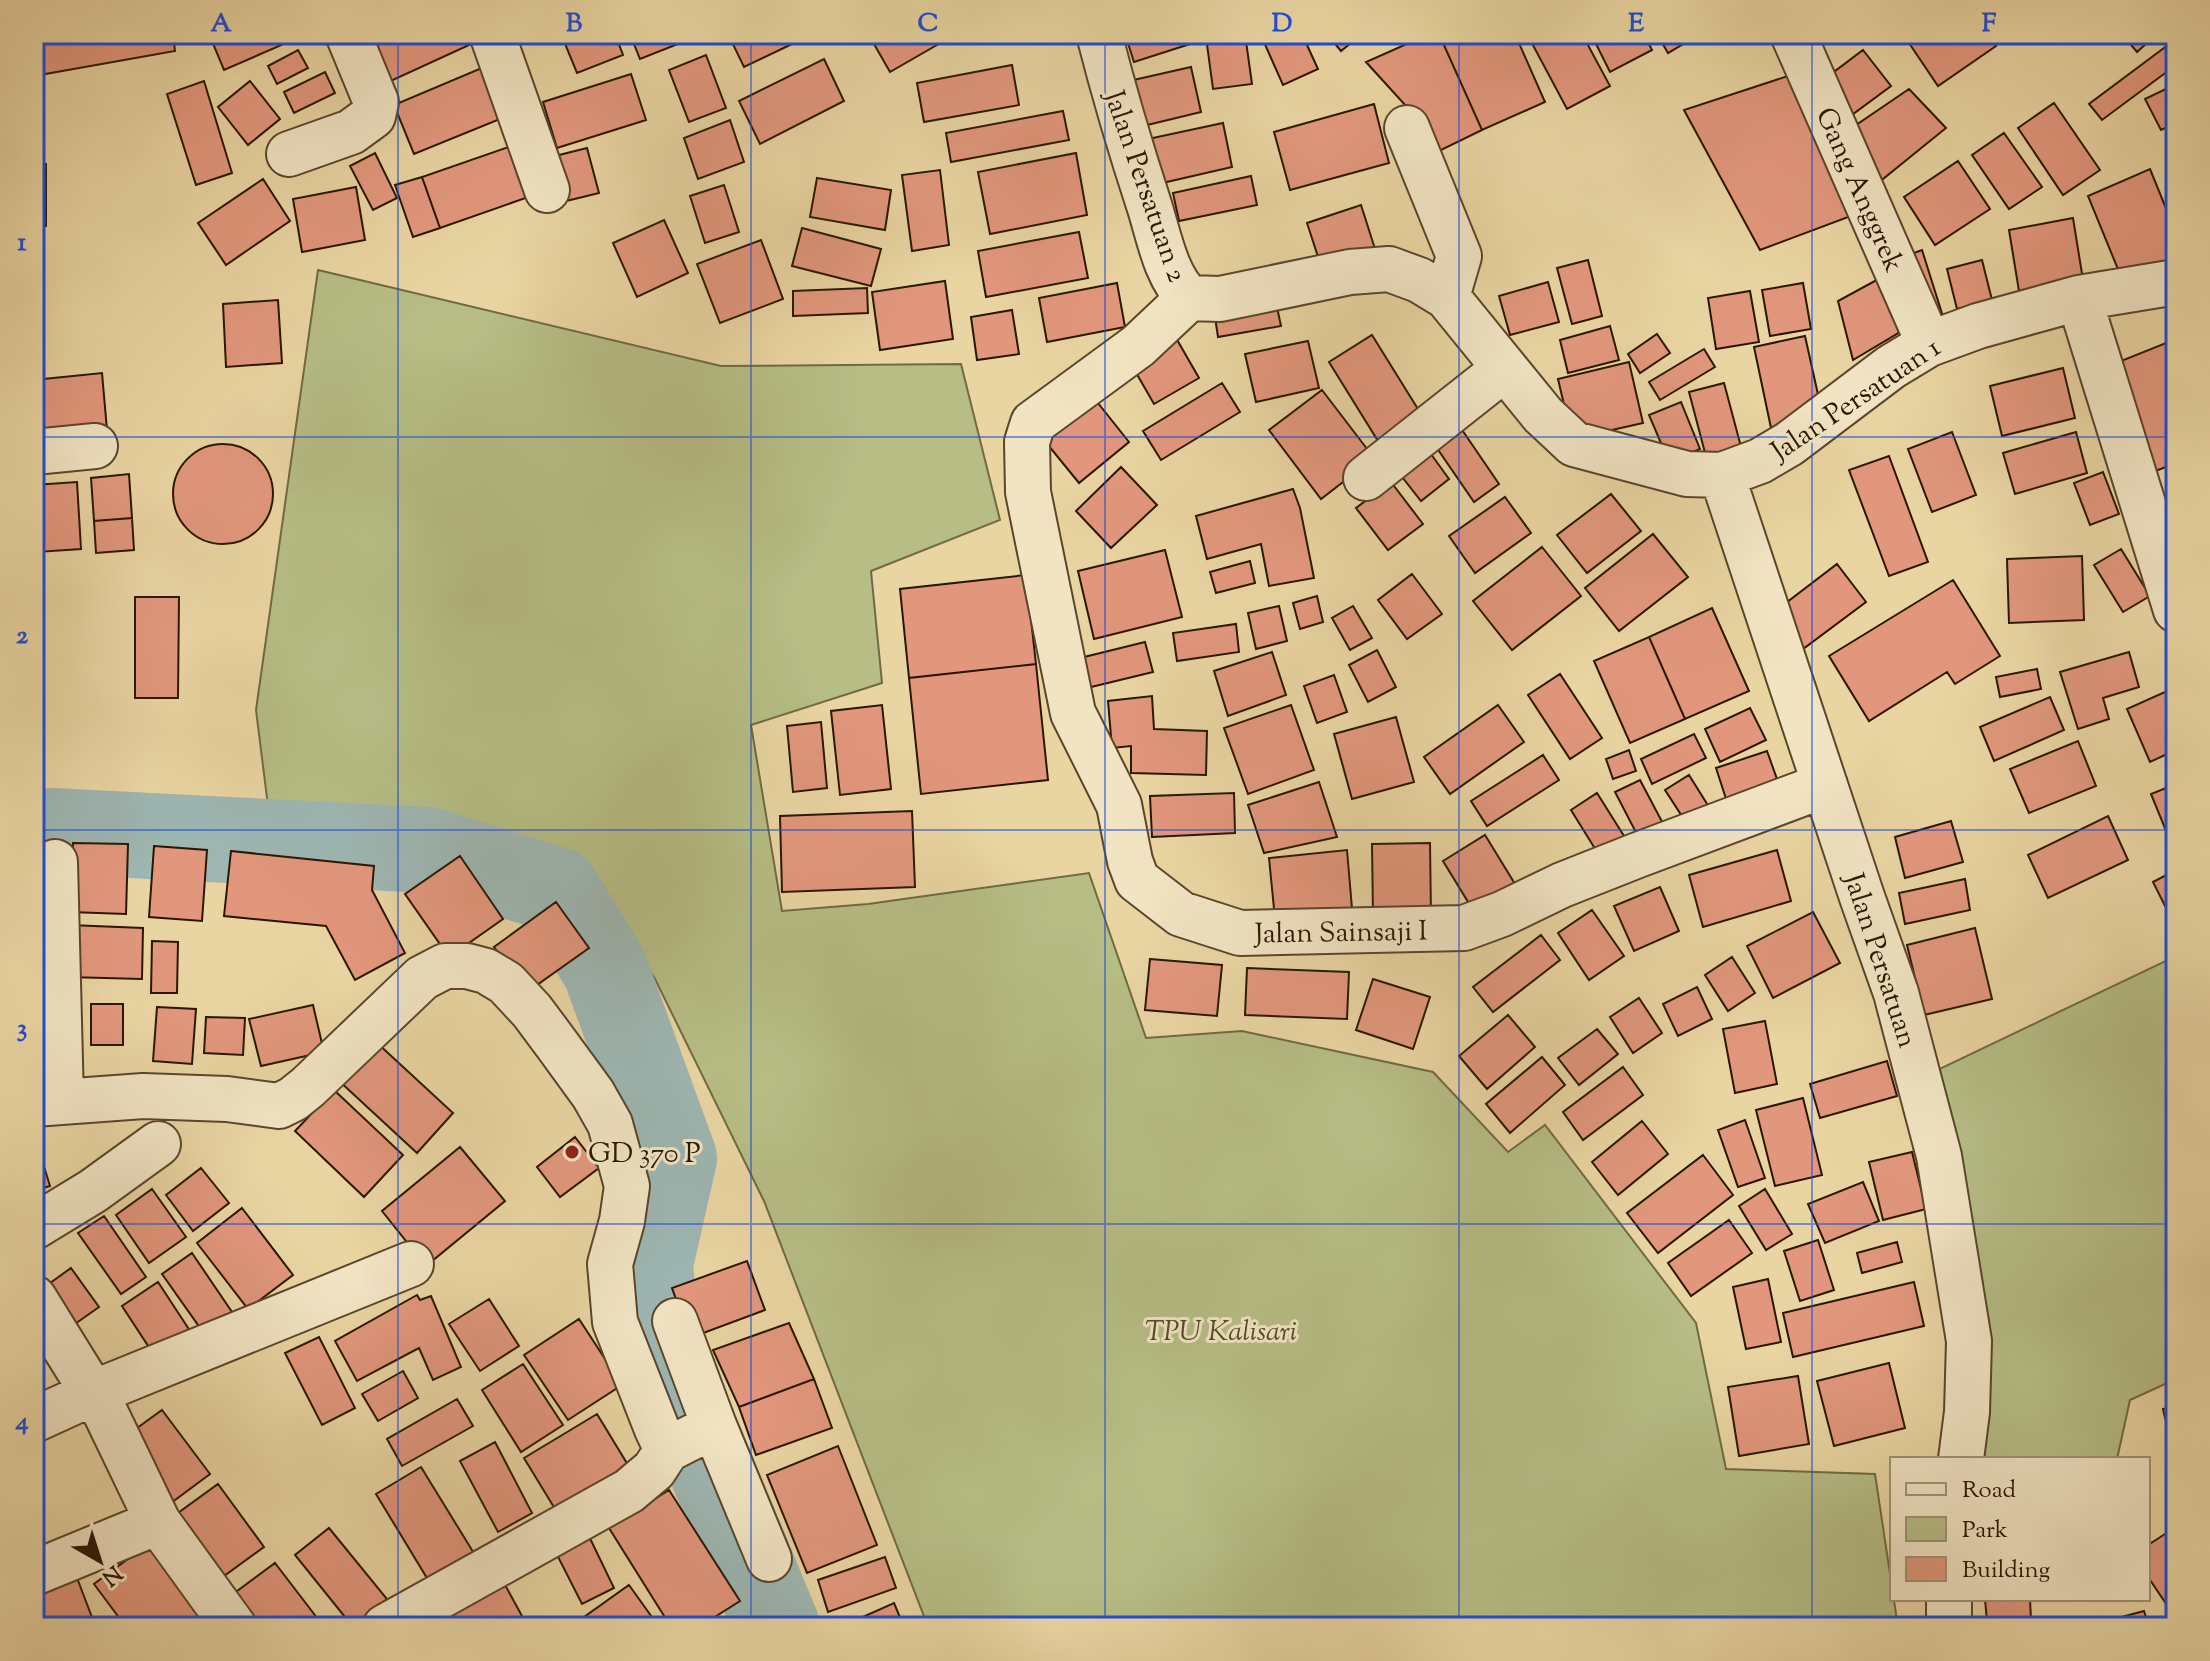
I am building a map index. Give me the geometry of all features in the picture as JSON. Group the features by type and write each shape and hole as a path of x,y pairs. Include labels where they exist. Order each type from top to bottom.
{"street":[{"path":"289,154 351,132 373,116 376,102 348,34"},
{"path":"492,34 547,190"},
{"name":"Jalan Persatuan 2","path":"1099,34 1121,116 1172,274 1181,291 1189,298 1220,299 1350,272 1389,269 1419,280 1447,297 1543,415 1574,444 1687,474 1722,475"},
{"name":"Gang Anggrek","path":"1793,34 1929,344"},
{"path":"1407,128 1459,256 1447,297"},
{"name":"Jalan Persatuan 1","path":"1722,475 1760,461 1789,444 1821,423 1891,367 1929,344 1978,326 2079,298 2176,282"},
{"name":"Jalan Sainsaji I","path":"1189,298 1138,346 1050,407 1033,423 1027,442 1028,492 1073,713 1119,805 1137,880 1153,895 1181,914 1240,933 1464,928 1502,914 1562,885 1825,785"},
{"path":"2079,298 2176,610"},
{"path":"1366,478 1504,369"},
{"path":"34,452 95,446"},
{"name":"Jalan Persatuan","path":"1722,475 1896,993 1939,1156 1969,1341 1967,1412 1961,1457"},
{"path":"55,862 48,1102 143,1096 227,1099 279,1106 301,1093 422,978 445,966 467,966 486,971 506,983 532,1011 593,1094 610,1124 627,1186 622,1221 610,1264 615,1322 657,1429 691,1437"},
{"path":"34,1227 93,1191 158,1144"},
{"path":"34,1420 411,1264"},
{"path":"34,1298 106,1414 158,1522 234,1627"},
{"path":"675,1321 691,1437 769,1559"},
{"path":"385,1627 629,1491 691,1437"},
{"path":"34,1573 158,1522"},
{"path":"1949,1601 1949,1627"}],"green space":[{"name":"TPU Kalisari","path":"318,270 721,366 961,364 1000,520 871,571 882,683 751,725 782,911 868,904 1089,873 1146,1038 1242,1031 1433,1072 1508,1152 1545,1125 1696,1323 1726,1469 1875,1474 1890,1574 1890,1601 1894,1601 1898,1627 925,1627 925,1619 764,1201 655,979 582,862 271,830 256,710"},
{"path":"2176,956 2176,1379 2130,1400 2117,1457 1974,1457 1931,1073"}],"building":[{"path":"34,34 173,34 175,51 34,76"},
{"path":"209,34 283,34 286,43 224,70"},
{"path":"359,34 477,34 480,40 382,85"},
{"path":"561,34 615,34 623,55 577,73"},
{"path":"630,34 703,34 640,59"},
{"path":"728,34 813,34 744,67"},
{"path":"875,34 956,34 890,72 870,37"},
{"path":"1125,34 1187,34 1190,44 1134,62"},
{"path":"1245,34 1252,84 1213,89 1206,37"},
{"path":"1276,34 1302,34 1318,69 1283,85 1263,40"},
{"path":"1327,34 1362,34 1341,51"},
{"path":"1429,34 1439,34 1482,130 1435,153 1407,107 1366,62"},
{"path":"1439,34 1515,34 1545,102 1482,130"},
{"path":"1527,34 1582,34 1610,86 1567,109"},
{"path":"1591,34 1644,34 1652,50 1610,72"},
{"path":"1657,34 1700,34 1668,53"},
{"path":"1921,34 1988,34 1996,46 1938,86 1909,43"},
{"path":"2122,34 2157,34 2137,52"},
{"path":"2176,39 2176,65 2102,120 2089,104"},
{"path":"298,50 308,68 277,84 268,66"},
{"path":"1863,50 1891,86 1845,120 1818,84"},
{"path":"706,55 726,108 689,122 669,70"},
{"path":"824,59 844,101 760,144 739,101"},
{"path":"1012,65 1019,105 924,122 917,83"},
{"path":"484,67 505,117 414,154 394,105"},
{"path":"1191,67 1201,112 1139,127 1129,81"},
{"path":"325,72 335,93 294,113 284,92"},
{"path":"631,74 646,120 557,148 543,102"},
{"path":"1794,74 1867,210 1760,250 1684,110"},
{"path":"204,81 232,173 196,185 167,94"},
{"path":"250,81 280,119 248,145 218,107"},
{"path":"2176,84 2176,123 2161,130 2145,99"},
{"path":"1909,89 1946,128 1878,183 1840,136"},
{"path":"2054,103 2100,170 2063,195 2018,128"},
{"path":"1374,104 1389,163 1290,190 1274,132"},
{"path":"1063,111 1069,140 951,162 946,133"},
{"path":"730,120 744,162 698,179 684,138"},
{"path":"1223,123 1232,167 1158,184 1148,139"},
{"path":"2004,133 2042,187 2009,209 1972,155"},
{"path":"520,143 537,194 440,228 422,177"},
{"path":"587,148 599,193 554,204 543,159"},
{"path":"375,153 397,198 373,210 350,166"},
{"path":"1076,153 1087,215 990,234 978,172"},
{"path":"1958,161 1990,209 1935,245 1904,197"},
{"path":"34,164 46,164 46,226 34,227"},
{"path":"2150,169 2176,233 2176,257 2122,279 2088,196"},
{"path":"940,170 949,245 912,251 902,175"},
{"path":"1251,176 1257,205 1179,221 1173,193"},
{"path":"422,177 440,228 413,237 395,185"},
{"path":"817,178 891,190 885,230 810,217"},
{"path":"263,179 290,221 226,265 198,223"},
{"path":"724,185 739,232 705,243 690,196"},
{"path":"356,187 365,240 302,252 293,199"},
{"path":"1361,205 1376,252 1322,269 1307,223"},
{"path":"2073,218 2083,280 2019,291 2009,230"},
{"path":"664,220 688,273 637,297 613,243"},
{"path":"802,228 881,249 871,286 792,266"},
{"path":"1079,232 1088,278 986,297 978,251"},
{"path":"761,240 783,299 720,323 697,264"},
{"path":"1922,250 1945,323 1903,257"},
{"path":"1588,260 1602,316 1572,324 1557,268"},
{"path":"1982,260 1992,300 1957,309 1947,269"},
{"path":"1884,276 1905,329 1853,360 1838,301"},
{"path":"34,279 41,279 43,339 34,340"},
{"path":"945,281 953,339 880,350 872,292"},
{"path":"1548,282 1559,322 1510,335 1499,296"},
{"path":"1117,283 1125,327 1047,342 1039,298"},
{"path":"1803,283 1811,329 1770,336 1762,290"},
{"path":"867,288 868,313 793,316 793,291"},
{"path":"1750,291 1759,342 1716,349 1708,298"},
{"path":"278,300 282,363 226,367 223,304"},
{"path":"1277,307 1281,326 1218,337 1215,317"},
{"path":"1012,310 1019,354 977,360 971,317"},
{"path":"1610,326 1619,360 1568,373 1560,340"},
{"path":"1172,331 1199,378 1154,404 1127,357"},
{"path":"1657,334 1670,353 1640,373 1628,354"},
{"path":"1372,335 1421,414 1378,441 1329,362"},
{"path":"1805,336 1823,417 1771,428 1754,347"},
{"path":"1308,341 1319,388 1256,402 1245,354"},
{"path":"2166,343 2176,368 2176,463 2148,474 2106,367"},
{"path":"1704,349 1715,367 1660,400 1649,382"},
{"path":"1629,362 1643,423 1572,439 1558,379"},
{"path":"2063,368 2075,418 2002,436 1990,386"},
{"path":"102,373 107,430 34,437 34,380"},
{"path":"1222,383 1240,412 1161,460 1143,431"},
{"path":"1724,383 1744,458 1709,468 1689,392"},
{"path":"1322,390 1374,458 1321,499 1269,430"},
{"path":"1090,393 1129,442 1079,483 1039,434"},
{"path":"1681,402 1700,449 1669,462 1649,415"},
{"path":"1456,421 1499,484 1474,502 1430,438"},
{"path":"1952,432 1976,495 1932,512 1908,449"},
{"path":"2076,432 2087,473 2015,494 2003,453"},
{"path":"223,444 242,448 258,459 269,475 273,494 269,513 258,529 242,540 223,544 204,540 188,529 177,513 173,494 177,475 188,459 204,448"},
{"path":"1428,450 1449,479 1421,501 1399,473"},
{"path":"1889,456 1928,562 1889,576 1849,470"},
{"path":"1121,467 1157,505 1111,548 1076,511"},
{"path":"2103,472 2119,514 2090,525 2074,483"},
{"path":"129,474 132,518 94,521 91,478"},
{"path":"77,482 81,549 37,552 34,485"},
{"path":"1391,482 1423,524 1388,550 1356,508"},
{"path":"1293,489 1300,508 1314,578 1269,586 1261,544 1207,559 1196,516"},
{"path":"1611,494 1641,531 1587,573 1557,535"},
{"path":"1505,497 1531,533 1475,573 1449,536"},
{"path":"132,518 134,550 96,553 94,521"},
{"path":"1653,534 1688,577 1619,631 1585,588"},
{"path":"1542,547 1581,596 1512,650 1473,601"},
{"path":"2121,549 2150,596 2123,612 2094,565"},
{"path":"1165,550 1182,617 1094,639 1078,571"},
{"path":"2082,556 2084,620 2009,623 2007,559"},
{"path":"1250,561 1255,583 1216,593 1210,572"},
{"path":"1837,564 1866,602 1803,649 1774,612"},
{"path":"1412,574 1442,614 1407,639 1378,600"},
{"path":"1026,575 1036,664 909,678 900,589"},
{"path":"1953,580 2000,656 1955,684 1947,672 1869,721 1829,656"},
{"path":"1317,596 1323,622 1300,629 1293,603"},
{"path":"135,597 179,597 178,698 135,698"},
{"path":"1279,606 1287,641 1256,649 1248,613"},
{"path":"1353,606 1372,638 1350,650 1332,618"},
{"path":"1712,608 1749,691 1685,719 1649,637"},
{"path":"1236,624 1239,652 1177,661 1173,633"},
{"path":"1649,637 1685,719 1630,743 1594,661"},
{"path":"1145,642 1153,672 1087,688 1080,658"},
{"path":"1377,650 1396,687 1368,702 1349,665"},
{"path":"1272,652 1286,695 1228,716 1214,671"},
{"path":"2129,652 2139,687 2103,698 2109,719 2078,729 2060,672"},
{"path":"1036,664 1048,780 921,794 909,678"},
{"path":"2037,669 2041,689 2000,697 1996,677"},
{"path":"1560,674 1602,738 1570,759 1528,695"},
{"path":"1334,675 1347,712 1317,723 1304,686"},
{"path":"2176,687 2176,750 2150,762 2127,709"},
{"path":"1152,696 1154,729 1207,731 1206,775 1131,773 1131,746 1112,748 1108,701"},
{"path":"2050,697 2064,730 1994,761 1980,727"},
{"path":"882,705 891,789 840,795 831,711"},
{"path":"1291,705 1314,770 1248,794 1224,728"},
{"path":"1498,705 1524,742 1450,794 1424,757"},
{"path":"1750,708 1766,740 1720,762 1705,729"},
{"path":"1396,717 1414,782 1352,799 1334,734"},
{"path":"821,722 827,788 793,792 787,726"},
{"path":"1694,734 1706,758 1652,784 1641,759"},
{"path":"2078,741 2096,786 2029,813 2010,769"},
{"path":"1629,750 1636,771 1613,779 1606,759"},
{"path":"1767,751 1782,793 1730,811 1716,768"},
{"path":"1543,755 1559,780 1487,826 1471,801"},
{"path":"1689,775 1714,815 1691,830 1665,790"},
{"path":"1640,780 1668,833 1643,846 1615,792"},
{"path":"1319,782 1337,837 1264,853 1248,805"},
{"path":"2176,784 2176,847 2173,848 2151,794"},
{"path":"1234,793 1235,833 1152,837 1150,796"},
{"path":"1597,793 1629,844 1602,860 1571,810"},
{"path":"912,811 915,887 782,892 780,816"},
{"path":"2108,816 2128,860 2048,898 2028,855"},
{"path":"1951,821 1963,862 1905,878 1895,837"},
{"path":"1485,835 1515,884 1473,910 1443,861"},
{"path":"73,843 128,844 126,914 70,912"},
{"path":"1430,843 1431,916 1373,916 1372,844"},
{"path":"154,846 207,850 202,921 149,917"},
{"path":"1347,850 1353,920 1276,929 1269,858"},
{"path":"1777,850 1791,901 1703,927 1689,875"},
{"path":"231,851 374,866 372,890 405,953 355,980 326,926 224,916"},
{"path":"460,856 503,919 449,957 405,894"},
{"path":"2176,870 2176,918 2172,920 2153,882"},
{"path":"1965,879 1970,910 1905,924 1899,893"},
{"path":"1660,887 1679,931 1634,951 1614,906"},
{"path":"556,902 589,948 527,992 494,947"},
{"path":"1592,910 1624,956 1589,980 1558,933"},
{"path":"1813,912 1840,963 1773,998 1747,946"},
{"path":"69,925 143,928 142,979 67,977"},
{"path":"1975,928 1992,999 1924,1015 1907,945"},
{"path":"1541,935 1560,960 1493,1012 1473,987"},
{"path":"152,941 178,942 177,993 151,993"},
{"path":"1732,957 1755,993 1728,1011 1705,975"},
{"path":"1150,959 1222,965 1217,1016 1145,1010"},
{"path":"1247,968 1349,972 1347,1019 1245,1015"},
{"path":"1373,979 1430,997 1413,1049 1356,1030"},
{"path":"1697,987 1712,1019 1678,1036 1663,1004"},
{"path":"1639,998 1662,1033 1633,1053 1610,1017"},
{"path":"91,1004 123,1004 123,1045 91,1045"},
{"path":"313,1005 324,1052 261,1066 249,1019"},
{"path":"157,1007 196,1009 192,1064 153,1061"},
{"path":"1508,1015 1535,1047 1487,1089 1459,1056"},
{"path":"206,1017 245,1018 243,1055 204,1053"},
{"path":"1765,1021 1777,1084 1735,1093 1723,1029"},
{"path":"1597,1029 1618,1054 1579,1085 1558,1058"},
{"path":"375,1041 453,1113 417,1153 338,1080"},
{"path":"1542,1057 1565,1085 1510,1133 1486,1104"},
{"path":"1887,1061 1897,1096 1820,1118 1810,1084"},
{"path":"1623,1067 1643,1095 1583,1140 1563,1112"},
{"path":"334,1090 403,1155 364,1197 295,1131"},
{"path":"1803,1098 1822,1175 1775,1186 1756,1110"},
{"path":"1745,1120 1765,1178 1738,1187 1718,1130"},
{"path":"1642,1121 1668,1154 1618,1195 1592,1162"},
{"path":"34,1134 50,1186 34,1191"},
{"name":"GD 370 P","path":"575,1137 599,1168 560,1197 537,1167"},
{"path":"460,1147 505,1201 426,1266 382,1211"},
{"path":"1912,1152 1926,1209 1883,1220 1869,1162"},
{"path":"1703,1155 1733,1195 1658,1253 1627,1213"},
{"path":"201,1168 229,1203 193,1231 166,1195"},
{"path":"1863,1182 1879,1221 1825,1243 1808,1204"},
{"path":"152,1189 186,1237 149,1263 116,1215"},
{"path":"1765,1189 1792,1234 1766,1250 1739,1206"},
{"path":"242,1208 293,1275 248,1309 197,1243"},
{"path":"104,1216 146,1277 121,1294 78,1233"},
{"path":"1729,1220 1752,1253 1691,1296 1668,1263"},
{"path":"1818,1240 1834,1290 1800,1301 1784,1251"},
{"path":"1897,1242 1902,1262 1862,1273 1857,1253"},
{"path":"192,1253 232,1312 203,1332 162,1274"},
{"path":"747,1261 765,1310 690,1338 672,1288"},
{"path":"71,1268 99,1307 75,1324 46,1286"},
{"path":"1768,1279 1781,1342 1746,1349 1733,1287"},
{"path":"158,1282 194,1337 158,1361 122,1306"},
{"path":"1914,1282 1924,1326 1793,1357 1783,1313"},
{"path":"417,1295 420,1300 431,1296 461,1367 433,1380 419,1348 357,1381 335,1341"},
{"path":"489,1299 519,1346 480,1371 449,1324"},
{"path":"579,1319 622,1385 568,1420 524,1355"},
{"path":"789,1323 814,1379 739,1407 713,1350"},
{"path":"319,1337 355,1408 322,1425 285,1353"},
{"path":"1889,1363 1905,1428 1834,1446 1817,1381"},
{"path":"523,1364 563,1425 521,1452 482,1390"},
{"path":"403,1371 418,1398 378,1421 362,1394"},
{"path":"1798,1376 1809,1444 1739,1456 1728,1387"},
{"path":"814,1379 832,1428 756,1455 739,1407"},
{"path":"457,1399 473,1426 402,1466 387,1439"},
{"path":"2176,1406 2176,1452 2173,1453 2163,1409"},
{"path":"162,1410 210,1474 171,1503 133,1431"},
{"path":"597,1414 628,1465 555,1509 524,1458"},
{"path":"495,1442 532,1513 498,1532 460,1461"},
{"path":"838,1446 877,1545 807,1573 767,1475"},
{"path":"421,1467 475,1555 430,1583 376,1494"},
{"path":"218,1484 264,1547 213,1584 167,1521"},
{"path":"669,1490 740,1601 699,1627 671,1627 609,1528"},
{"path":"2176,1527 2176,1607 2171,1611 2150,1580 2150,1544"},
{"path":"329,1528 387,1599 353,1627 295,1555"},
{"path":"585,1528 614,1588 582,1604 552,1545"},
{"path":"151,1542 214,1627 126,1627 94,1584"},
{"path":"885,1557 896,1588 828,1612 818,1580"},
{"path":"275,1563 324,1627 246,1627 225,1600"},
{"path":"74,1570 93,1620 74,1627 34,1627 34,1586"},
{"path":"504,1583 528,1627 423,1627"},
{"path":"629,1585 659,1627 570,1627"},
{"path":"1985,1601 2030,1601 2031,1620 1987,1622"},
{"path":"894,1603 904,1627 849,1627 847,1624"},
{"path":"2144,1611 2149,1627 2084,1627"}],"waterway":[{"path":"34,838 52,831 427,850 557,890 605,969 674,1158 650,1264 656,1335 777,1627"}],"place":[{"name":"GD 370 P","path":"572,1152"}]}
